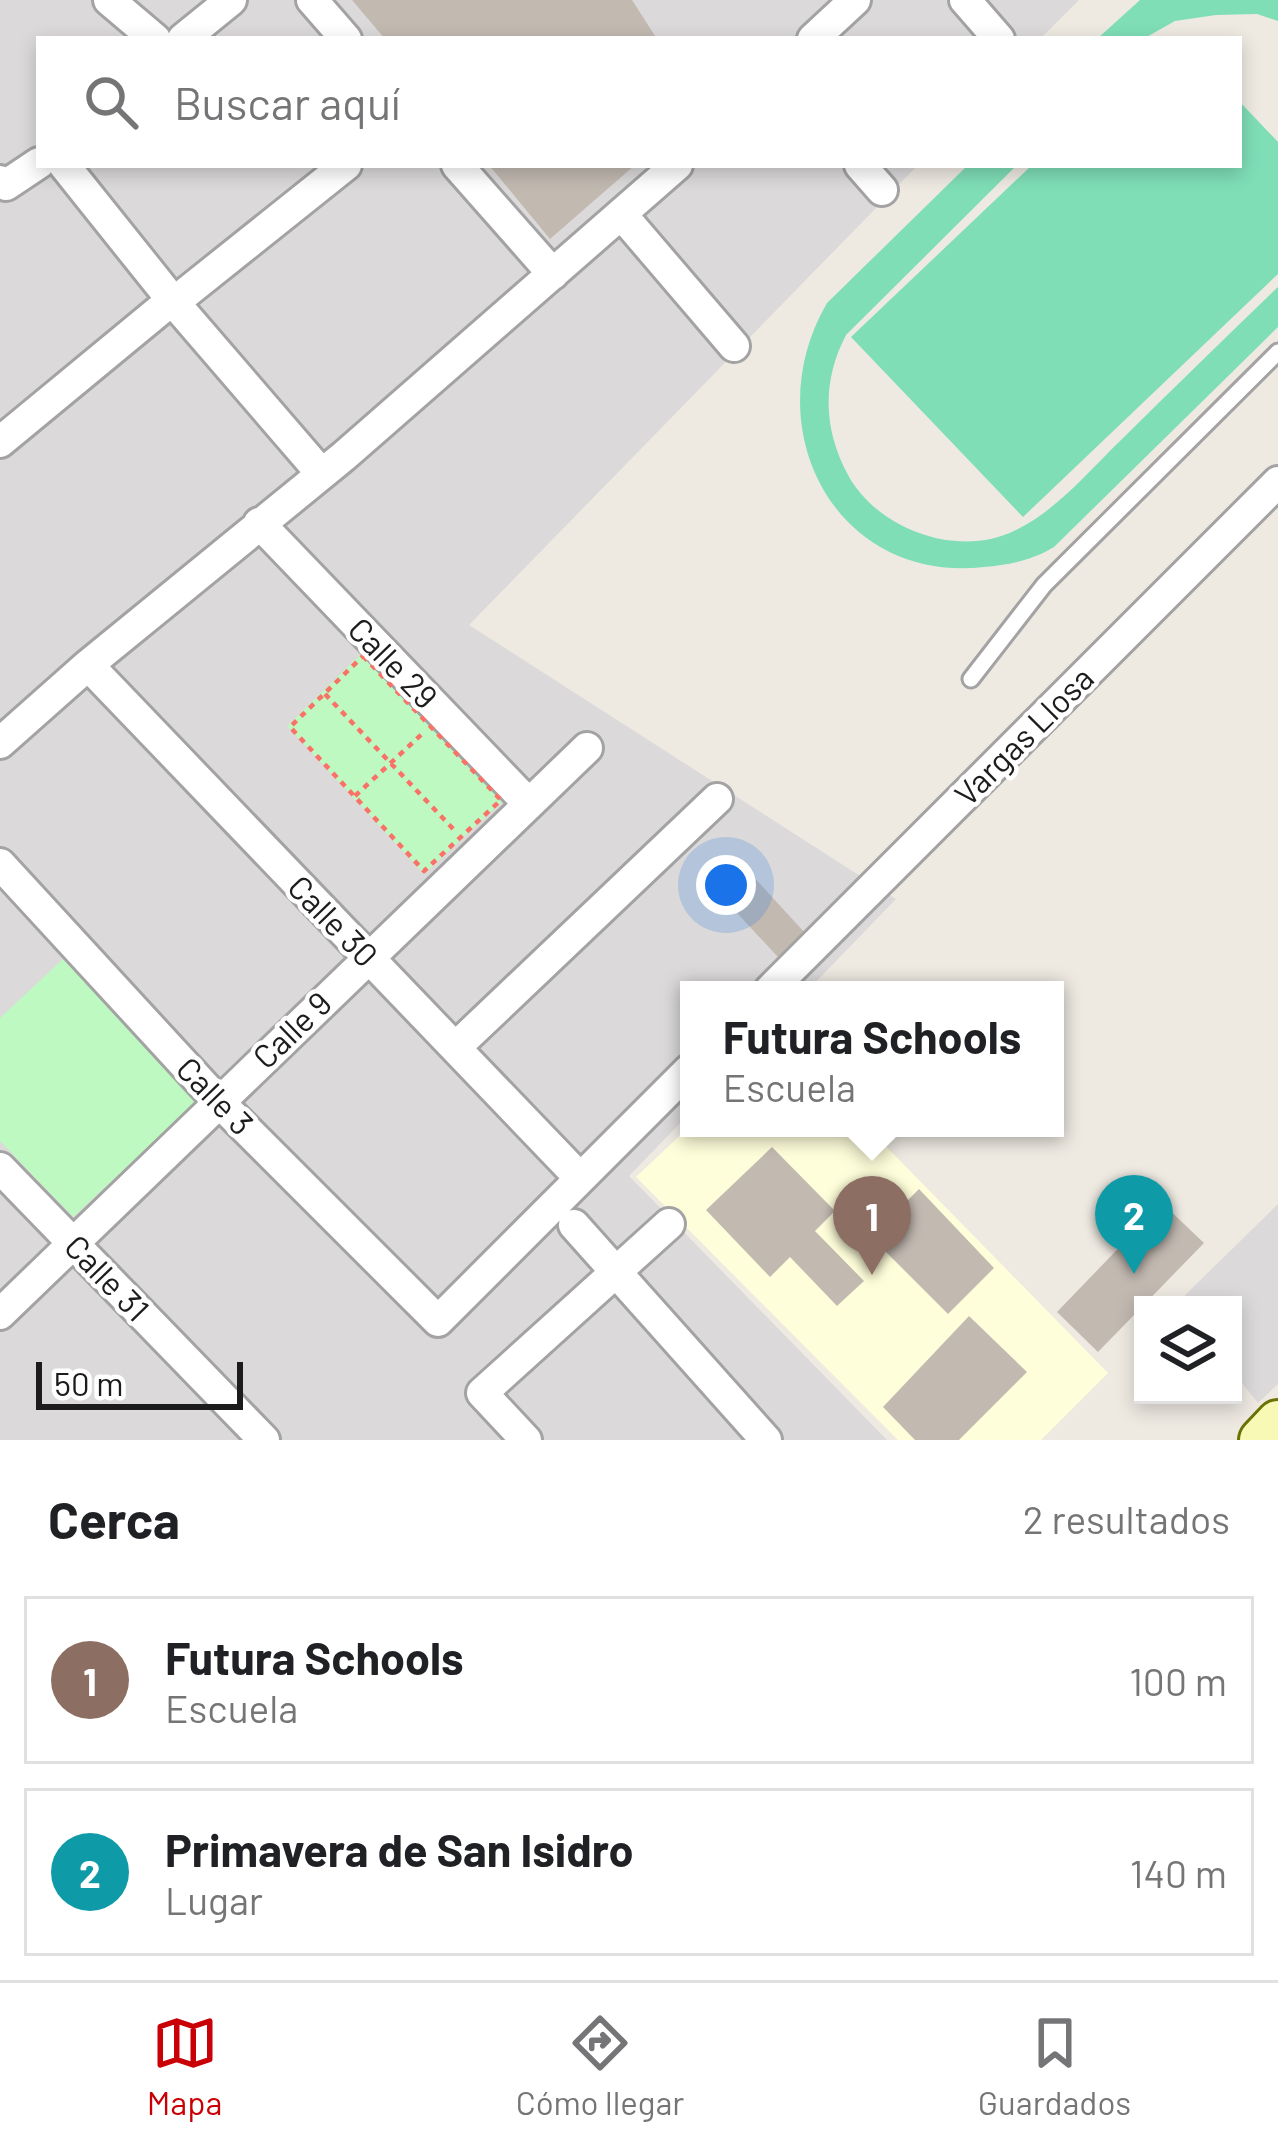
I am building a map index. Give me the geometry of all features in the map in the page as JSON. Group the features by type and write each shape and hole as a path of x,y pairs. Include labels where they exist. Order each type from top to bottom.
{"street":[{"path":"109,0 151,36"},
{"path":"187,36 231,0"},
{"path":"312,0 343,36"},
{"path":"817,36 855,0"},
{"path":"965,0 996,36"},
{"path":"2,185 36,165"},
{"path":"67,168 180,296 321,472"},
{"path":"0,442 342,168"},
{"path":"460,168 554,274"},
{"path":"1,740 674,168"},
{"path":"863,168 882,190"},
{"path":"622,215 734,346"},
{"name":"Vargas Llosa","path":"779,981 1278,482"},
{"name":"Calle 29","path":"259,524 528,803"},
{"name":"Calle 30","path":"88,664 579,1178"},
{"name":"Calle 9","path":"0,1314 587,748"},
{"path":"456,1047 717,799"},
{"name":"Calle 3","path":"0,864 218,1101 438,1321 579,1178"},
{"path":"579,1178 680,1079"},
{"name":"Calle 31","path":"0,1168 264,1440"},
{"path":"526,1440 482,1393 669,1224"},
{"path":"574,1225 766,1440"},
{"path":"1261,1440 1278,1422"}],"lane":[{"path":"971,679 1044,585 1278,352"}],"path":[{"path":"363,656 501,800 424,871 290,727 325,694 363,656"},
{"path":"325,694 460,837"},
{"path":"355,796 430,726"}],"shaded area":[{"path":"0,0 1079,0 1043,36 36,36 36,168 915,168 469,625 896,899 817,981 680,981 680,1123 629,1176 887,1440 0,1440"},
{"path":"680,1135 877,1137 1108,1373 1041,1440 898,1440 636,1177"},
{"path":"1278,1204 1278,1384 1258,1403 1242,1383 1242,1296 1184,1296"}],"green space":[{"path":"1140,0 1278,0 1278,21 1257,14 1216,15 1175,21 1148,36 1100,36"},
{"path":"1242,104 1278,142 1278,274 1023,517 851,337 1029,168 1242,168"},
{"path":"965,168 1014,168 846,335 829,387 834,440 861,494 899,524 946,540 994,538 1045,512 1278,287 1278,327 1054,547 1020,561 984,567 931,566 886,550 849,523 822,488 805,445 800,399 807,350 827,303"},
{"path":"363,652 505,799 424,874 287,726"},
{"path":"63,959 196,1102 73,1217 0,1141 0,1018"}],"building":[{"path":"352,0 632,0 655,36 382,36"},
{"path":"491,168 632,168 550,239"},
{"path":"752,875 805,933 778,957 725,900"},
{"path":"772,1147 835,1211 815,1231 864,1281 837,1306 790,1257 770,1277 706,1210"},
{"path":"919,1189 994,1268 948,1314 871,1237"},
{"path":"1162,1203 1204,1243 1152,1296 1134,1296 1134,1315 1098,1352 1057,1312"},
{"path":"969,1316 1027,1372 959,1440 915,1440 883,1407"}],"place":[{"name":"Primavera de San Isidro","path":"1134,1274"},
{"name":"Futura Schools","path":"872,1275"}]}
